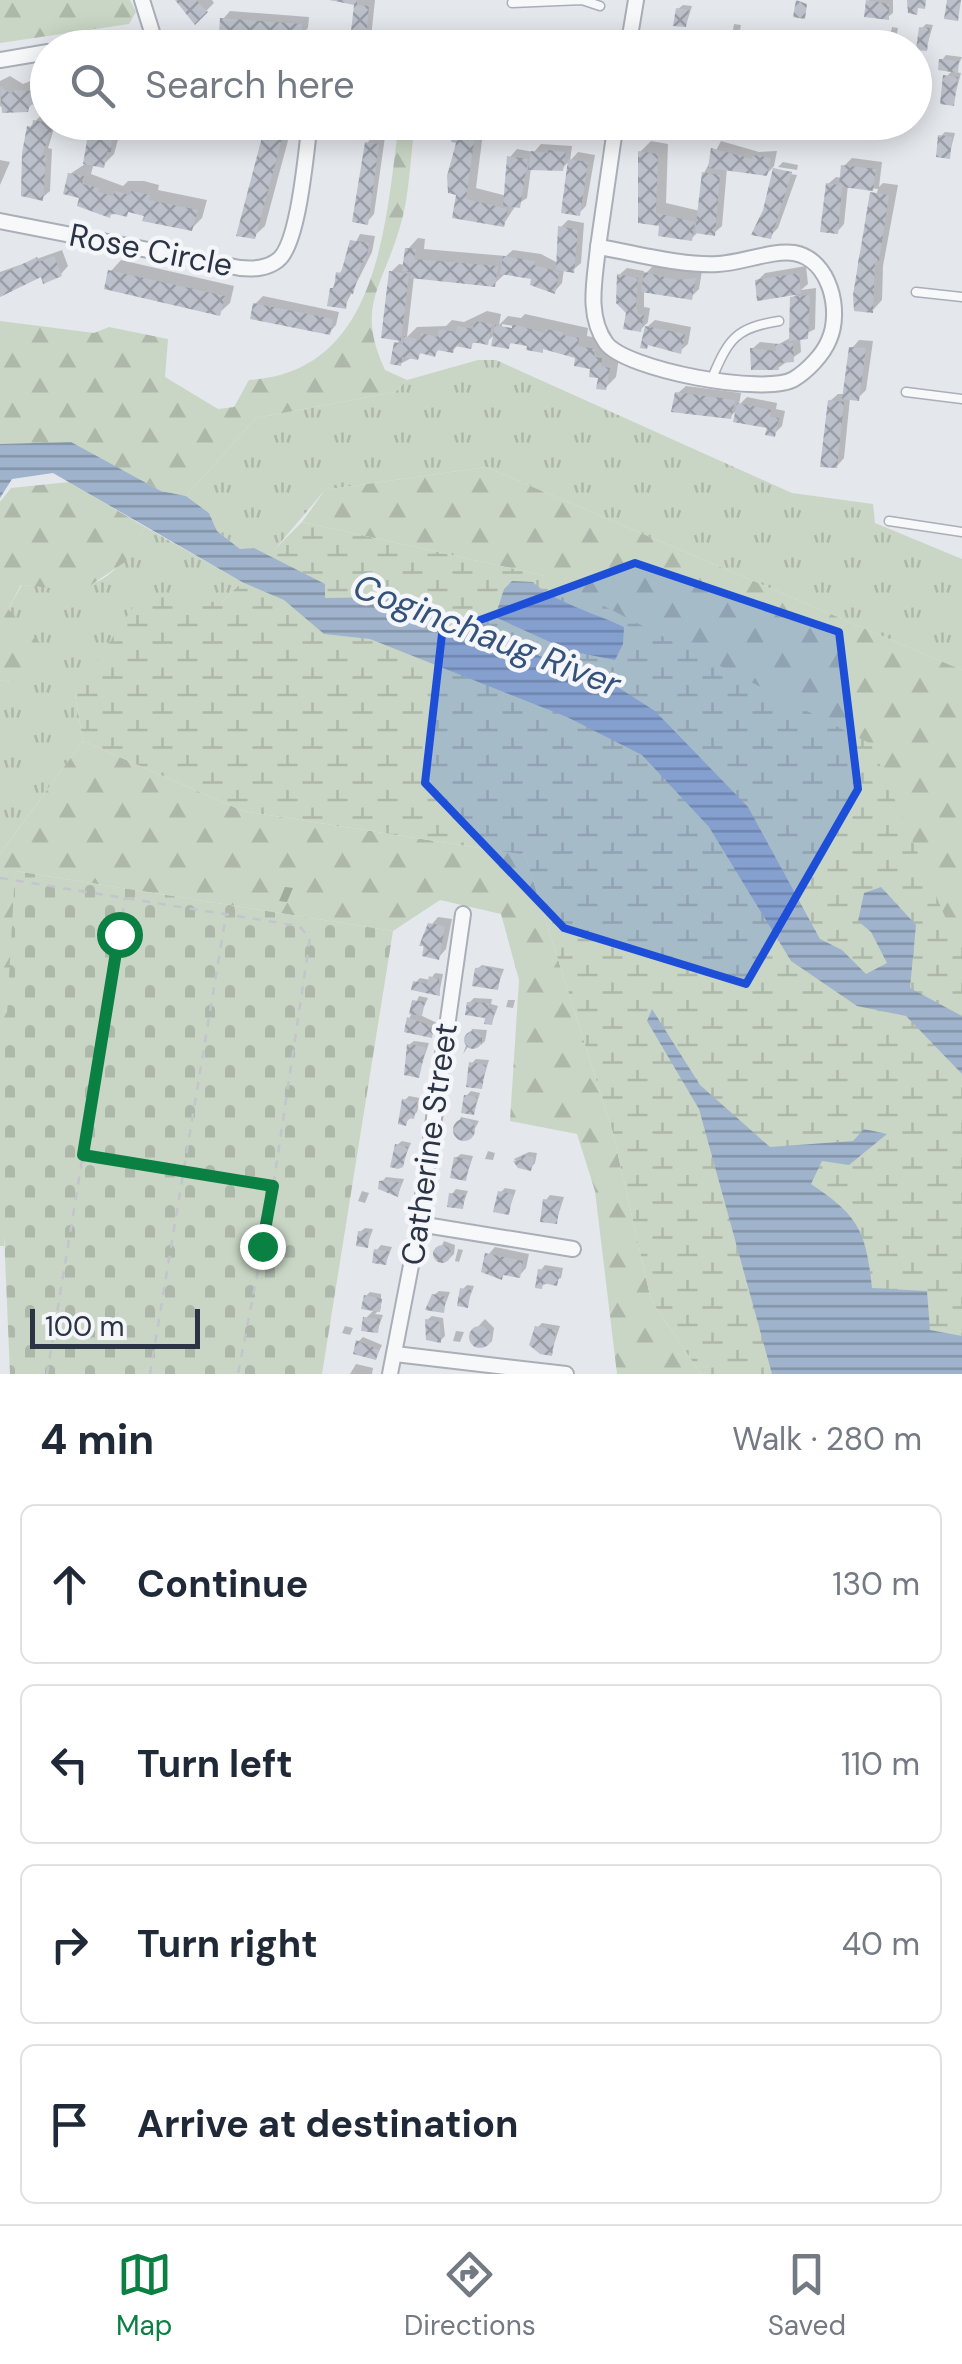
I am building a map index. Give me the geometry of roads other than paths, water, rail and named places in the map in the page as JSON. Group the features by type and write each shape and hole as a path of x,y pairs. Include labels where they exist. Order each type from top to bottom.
{"street":[{"path":"142,0 151,30"},
{"path":"631,30 636,0"},
{"path":"0,60 30,55"},
{"name":"Rose Circle","path":"0,220 240,268 265,267 283,255 290,240 307,140"},
{"path":"598,247 716,264 794,253 816,265 831,285 831,338 815,362 792,381 762,386 634,364 606,344 592,310 598,247 613,140"},
{"name":"Catherine Street","path":"390,1374 419,1224 464,914"},
{"path":"419,1224 573,1249"},
{"path":"395,1354 566,1374"}],"lane":[{"path":"512,4 582,0 600,6"},
{"path":"916,292 962,297"},
{"path":"712,378 736,334 746,326 779,321"},
{"path":"906,392 962,399"},
{"path":"890,521 962,532"}],"water":[{"path":"71,442 161,491 186,496 209,513 217,531 240,549 254,548 325,584 325,598 386,597 429,609 444,627 556,661 619,688 655,711 748,807 820,939 842,950 866,974 887,963 871,932 858,921 864,893 881,887 916,925 910,988 962,1016 962,1074 906,1016 857,1006 791,961 709,827 642,755 567,717 370,639 324,634 284,600 242,582 53,473 12,479 0,498 0,444"},
{"path":"512,581 533,582 563,601 624,627 623,644 615,660 570,651 495,617 504,589"},
{"path":"652,1009 700,1085 770,1147 853,1141 864,1129 887,1134 849,1165 822,1161 811,1184 840,1206 857,1227 867,1252 872,1288 927,1291 930,1330 962,1336 962,1374 772,1374 699,1109 647,1021"}],"water label":[{"name":"Coginchaug River","path":"487,635"}]}
